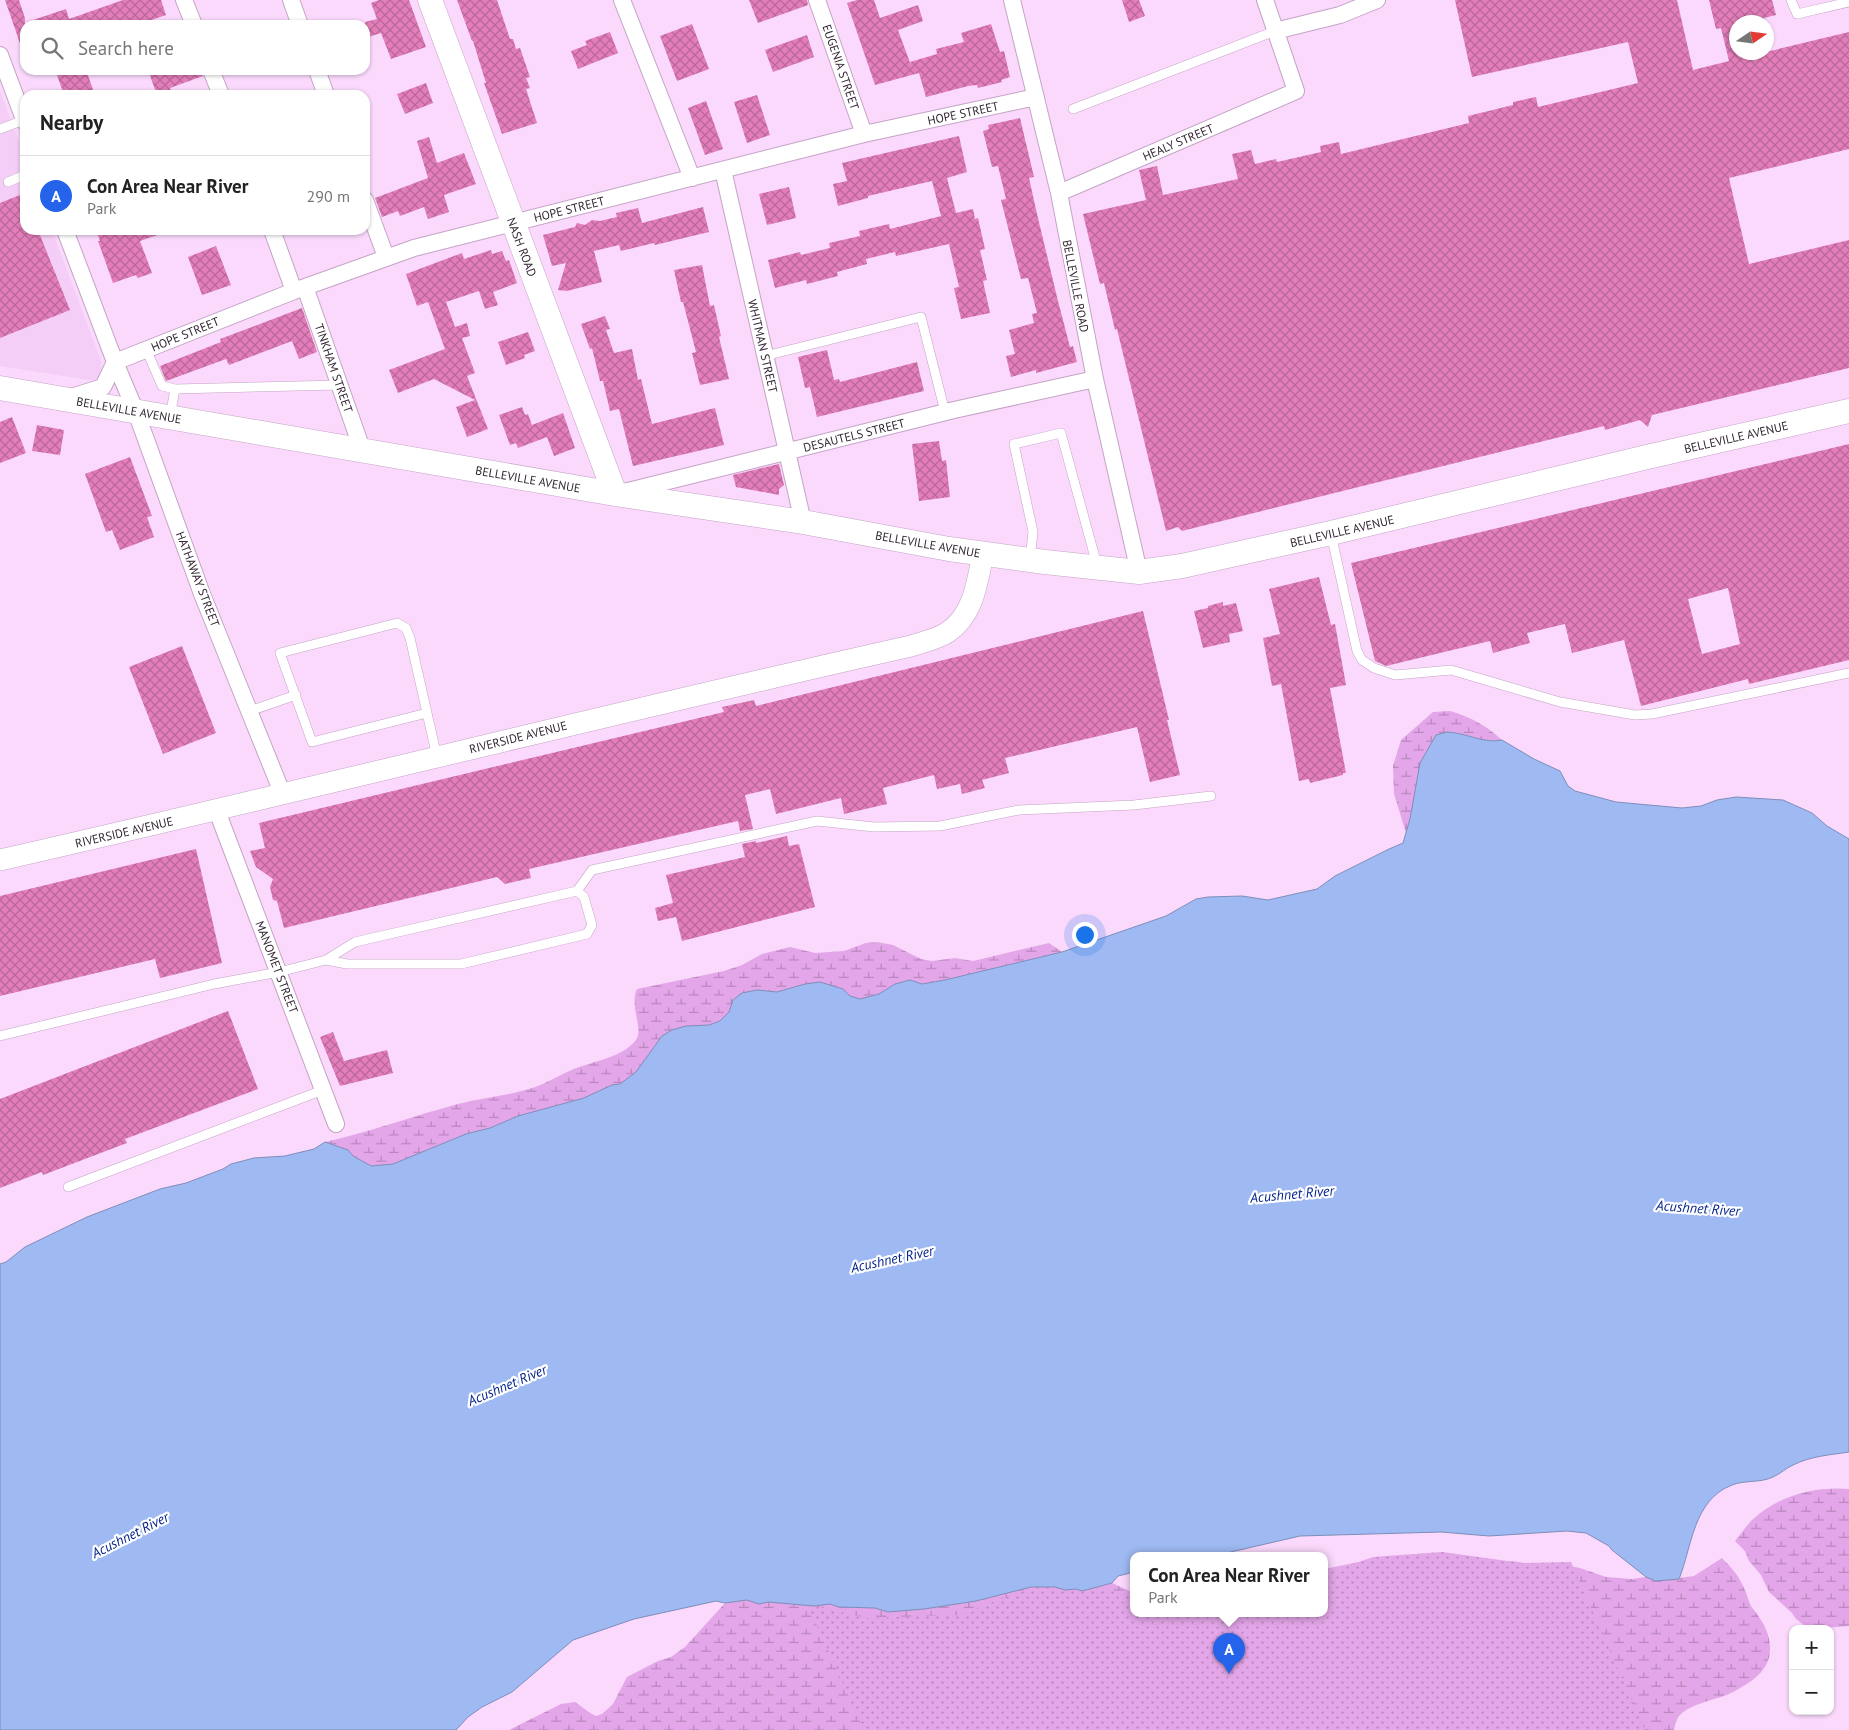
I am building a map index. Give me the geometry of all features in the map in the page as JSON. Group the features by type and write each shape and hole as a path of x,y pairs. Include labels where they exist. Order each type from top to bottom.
{"main road":[{"name":"NASH ROAD","path":"430,0 615,494"},
{"name":"BELLEVILLE AVENUE","path":"0,388 67,398 136,412 615,494 803,522 982,554 1139,572 1182,566 1331,534 1849,411"}],"street":[{"path":"184,0 192,20"},
{"path":"291,0 298,20"},
{"path":"622,0 692,178"},
{"name":"EUGENIA STREET","path":"818,0 864,134"},
{"name":"BELLEVILLE ROAD","path":"1012,0 1059,193 1095,379 1139,572"},
{"path":"1265,0 1275,31 1340,15 1378,0"},
{"name":"HEALY STREET","path":"1059,193 1296,91 1275,31"},
{"path":"0,55 20,108"},
{"path":"213,75 219,90"},
{"path":"319,75 324,90"},
{"name":"HOPE STREET","path":"115,362 300,289 414,248 864,134 1036,97"},
{"name":"WHITMAN STREET","path":"723,170 803,522"},
{"path":"370,214 386,257"},
{"name":"HATHAWAY STREET","path":"67,235 136,412 202,594 283,795"},
{"name":"TINKHAM STREET","path":"274,235 300,289 340,385 362,450"},
{"path":"67,398 103,387 115,362"},
{"name":"DESAUTELS STREET","path":"615,494 945,412 1095,379"},
{"name":"RIVERSIDE AVENUE","path":"0,860 217,811 437,757 911,646 947,633 966,616 977,584 982,554"},
{"name":"MANOMET STREET","path":"217,811 336,1124"}],"lane":[{"path":"1791,0 1797,14 1849,2"},
{"path":"1073,109 1275,31"},
{"path":"0,130 20,123"},
{"path":"8,182 20,177"},
{"path":"765,356 921,317 945,412"},
{"path":"146,349 162,386 175,389 340,385"},
{"path":"170,417 175,389"},
{"path":"1029,560 1033,532 1014,444 1061,433 1097,568"},
{"path":"1331,534 1357,651 1362,660 1374,668 1395,674 1451,670 1560,702 1635,715 1652,714 1849,673"},
{"path":"427,713 312,742 280,652 397,623 406,628 410,638 437,757"},
{"path":"250,711 296,695"},
{"path":"0,1036 214,984 279,972 326,960 355,942 577,891 592,870 817,821 874,827 940,826 1019,810 1134,805 1211,796"},
{"path":"326,960 347,964 462,964 587,934 592,925 584,897 577,891"},
{"path":"68,1187 323,1090"}],"shaded area":[{"path":"0,91 20,145 20,235 54,235 101,361 101,373 95,381 0,366"}],"green space":[{"path":"1450,711 1478,722 1502,740 1489,741 1447,732 1410,819 1406,833 1394,794 1393,766 1401,740 1433,712"},
{"path":"877,942 893,945 921,959 932,961 955,958 973,961 1049,943 1062,952 945,980 922,984 910,980 895,984 879,994 860,999 805,984 777,992 757,990 743,993 733,1000 729,1012 720,1021 709,1025 686,1026 672,1030 662,1036 636,1072 620,1084 612,1085 584,1098 518,1116 490,1128 466,1134 393,1164 371,1166 353,1156 348,1150 325,1142 458,1104 529,1089 574,1069 615,1055 630,1046 638,1035 635,1003 637,989 724,971 742,965 762,954 790,947 815,953 844,951 866,943"},
{"path":"1836,1488 1849,1489 1849,1626 1804,1625 1769,1592 1761,1575 1749,1561 1745,1551 1735,1541 1752,1520 1773,1505 1797,1494"},
{"path":"1442,1552 1522,1563 1571,1562 1645,1730 864,1730 807,1604 867,1618 958,1615 1040,1585 1106,1589 1130,1597 1130,1617 1328,1617 1328,1573 1373,1557"},
{"path":"1380,1558 1512,1561 1530,1564 1560,1564 1580,1568 1606,1577 1632,1579 1646,1577 1656,1581 1694,1576 1722,1558 1740,1580 1751,1606 1764,1625 1770,1643 1770,1653 1768,1662 1750,1682 1731,1693 1685,1711 1679,1716 1674,1730 509,1730 561,1704 575,1702 596,1716 602,1714 613,1704 627,1677 658,1661 671,1657 685,1647 725,1603 747,1600 759,1604 768,1602 814,1606 830,1604 839,1607 875,1608 888,1612 976,1601 1031,1587 1055,1587 1082,1591 1112,1583 1130,1591 1130,1617 1328,1617 1328,1568"}],"water":[{"name":"Acushnet River","path":"1447,732 1489,741 1502,740 1534,759 1560,771 1568,786 1575,791 1616,802 1682,808 1701,806 1717,800 1736,797 1783,800 1812,813 1827,826 1849,839 1849,1452 1821,1456 1800,1462 1768,1479 1737,1483 1719,1492 1709,1502 1696,1526 1679,1579 1656,1581 1646,1577 1609,1546 1586,1533 1567,1531 1489,1536 1441,1532 1300,1536 1231,1552 1130,1552 1130,1573 1118,1576 1112,1583 1082,1591 1076,1589 1065,1590 1055,1587 1031,1587 976,1601 888,1612 875,1608 839,1607 830,1604 814,1606 768,1602 759,1604 747,1600 725,1603 716,1601 634,1619 573,1640 512,1692 482,1707 468,1717 456,1730 0,1730 0,1264 6,1262 25,1247 87,1217 160,1189 186,1183 231,1164 254,1158 285,1156 314,1149 325,1142 348,1150 353,1156 371,1166 393,1164 466,1134 490,1128 518,1116 584,1098 612,1085 620,1084 636,1072 662,1036 672,1030 686,1026 709,1025 720,1021 729,1012 733,1000 742,993 757,990 777,992 820,982 843,989 850,996 860,999 879,994 895,984 910,980 922,984 945,980 1062,952 1166,916 1196,899 1242,896 1268,900 1317,889 1335,876 1403,843 1410,819 1420,763 1436,735"}],"building":[{"path":"5,0 19,0 25,18 25,20 20,20 20,43"},
{"path":"123,0 161,0 166,15 152,20 33,20 66,9 69,19"},
{"path":"379,0 409,0 426,47 391,59 381,33 370,36 370,21 377,19 371,3"},
{"path":"457,0 497,0 510,39 513,39 516,49 520,48 530,77 526,78 530,88 526,89 537,123 502,134 484,83 486,83 473,41"},
{"path":"749,0 807,0 808,5 758,23"},
{"path":"857,0 874,0 880,18 918,5 923,21 898,30 912,68 910,62 937,54 936,49 964,42 961,33 991,24 1000,52 1004,51 1010,77 1001,80 1002,82 978,88 977,85 968,86 926,97 919,73 875,85 847,3"},
{"path":"1122,0 1139,0 1145,16 1129,22"},
{"path":"1455,0 1677,0 1693,70 1729,61 1721,28 1716,29 1709,0 1772,0 1776,15 1729,15 1729,60 1774,60 1774,50 1849,32 1849,149 1729,178 1749,264 1849,240 1849,368 1652,415 1648,427 1640,420 1605,430 1604,426 1182,531 1178,527 1166,531 1117,329 1115,330 1104,283 1100,284 1083,214 1146,200 1139,170 1157,166 1163,195 1238,179 1232,154 1251,150 1255,164 1276,159 1277,162 1321,152 1320,146 1339,142 1341,154 1469,123 1468,116 1513,105 1513,102 1536,97 1538,107 1638,83 1628,42 1472,77"},
{"path":"692,24 709,69 677,81 660,36"},
{"path":"610,32 618,53 578,69 571,51 587,45 585,41"},
{"path":"807,35 814,57 773,72 765,50"},
{"path":"57,75 88,75 93,90 62,90"},
{"path":"150,75 203,76 170,88 170,90 155,90"},
{"path":"426,83 433,103 405,114 397,94"},
{"path":"757,95 770,135 747,143 734,102"},
{"path":"706,101 723,149 705,155 688,108"},
{"path":"1020,118 1034,177 1029,178 1037,214 1070,347 1073,346 1077,362 1036,373 1036,370 1011,377 1006,356 1015,354 1009,330 1034,323 1032,314 1037,313 1028,278 1021,279 1001,200 1006,199 998,166 992,167 983,131 989,129 988,125"},
{"path":"959,136 967,172 947,178 956,213 973,209 975,219 978,218 985,249 980,250 987,280 983,281 990,313 961,319 954,288 959,287 949,244 896,256 895,252 866,259 867,264 837,272 838,276 807,284 806,280 775,288 768,260 800,252 801,255 830,248 829,243 860,236 859,231 889,224 890,229 941,216 932,181 868,196 868,198 838,206 833,184 847,181 842,163"},
{"path":"429,137 437,163 464,153 476,184 444,195 449,212 428,219 424,207 400,216 398,211 382,217 375,198 428,178 417,141"},
{"path":"789,187 796,218 767,225 759,194"},
{"path":"20,195 20,235 40,235 70,310 0,338 0,203"},
{"path":"703,207 709,232 621,251 619,245 594,251 602,282 567,291 558,290 566,263 552,266 543,235 575,227 577,223 585,225 592,220 600,221 617,217 616,213 638,208 642,223"},
{"path":"98,235 157,235 140,241 152,273 138,278 136,275 113,283 98,241 100,241"},
{"path":"216,246 231,285 202,295 188,257"},
{"path":"491,250 492,254 502,251 506,261 509,260 517,283 493,292 498,305 485,309 479,291 446,302 455,327 467,323 470,336 462,338 475,373 467,376 488,429 467,437 456,407 475,400 434,379 398,393 389,370 445,349 428,302 417,306 406,274 462,253 464,259"},
{"path":"702,265 710,306 714,305 729,379 700,385 692,353 696,352 683,302 681,302 674,270"},
{"path":"302,308 317,352 299,359 292,341 229,365 226,359 166,381 160,366 221,342 220,339"},
{"path":"605,316 610,329 606,330 614,353 632,349 638,380 641,379 652,424 715,408 724,445 633,466 619,409 610,411 603,381 600,381 592,348 590,349 581,324"},
{"path":"528,332 535,351 524,355 525,358 506,365 498,342"},
{"path":"827,350 834,380 839,379 840,382 917,362 924,391 817,417 810,387 805,388 798,357"},
{"path":"522,407 525,415 528,414 532,425 563,413 575,448 554,456 547,437 518,448 516,443 510,445 499,415"},
{"path":"12,417 26,453 0,463 0,422"},
{"path":"37,425 64,430 60,455 32,451"},
{"path":"939,441 942,461 946,460 950,497 919,501 912,444"},
{"path":"1849,444 1849,660 1749,684 1748,679 1641,706 1624,640 1572,653 1565,624 1527,633 1530,643 1493,653 1490,641 1386,666 1375,661 1351,563","holes":["1728,588 1740,644 1702,654 1688,599"]},
{"path":"130,457 152,516 147,517 154,537 120,550 112,530 106,532 85,474"},
{"path":"779,464 784,485 779,489 779,495 736,487 733,475"},
{"path":"1319,577 1331,625 1335,624 1346,685 1330,688 1346,773 1310,783 1309,779 1299,781 1281,684 1272,686 1263,638 1280,634 1269,589"},
{"path":"1223,602 1223,606 1236,603 1243,631 1229,634 1230,642 1203,648 1194,611"},
{"path":"1143,611 1180,775 1150,782 1137,727 1005,758 1009,773 982,780 985,788 962,794 960,784 937,789 934,775 883,788 887,804 844,814 841,798 776,814 770,789 745,795 753,829 740,831 738,821 529,869 531,878 505,884 497,877 284,928 277,901 273,900 270,887 273,879 256,867 250,851 265,848 259,823 724,712 722,707 754,700 756,706"},
{"path":"182,646 216,733 163,754 129,667"},
{"path":"787,836 789,846 799,844 815,907 682,941 676,917 658,921 655,908 673,903 666,875 745,857 742,844"},
{"path":"196,849 222,963 160,978 155,959 0,996 0,896"},
{"path":"228,1011 258,1089 125,1139 127,1143 43,1175 42,1172 0,1188 0,1099"},
{"path":"333,1032 344,1061 387,1050 393,1073 340,1086 320,1037"}],"place":[{"name":"Con Area Near River","path":"1229,1674"}]}
